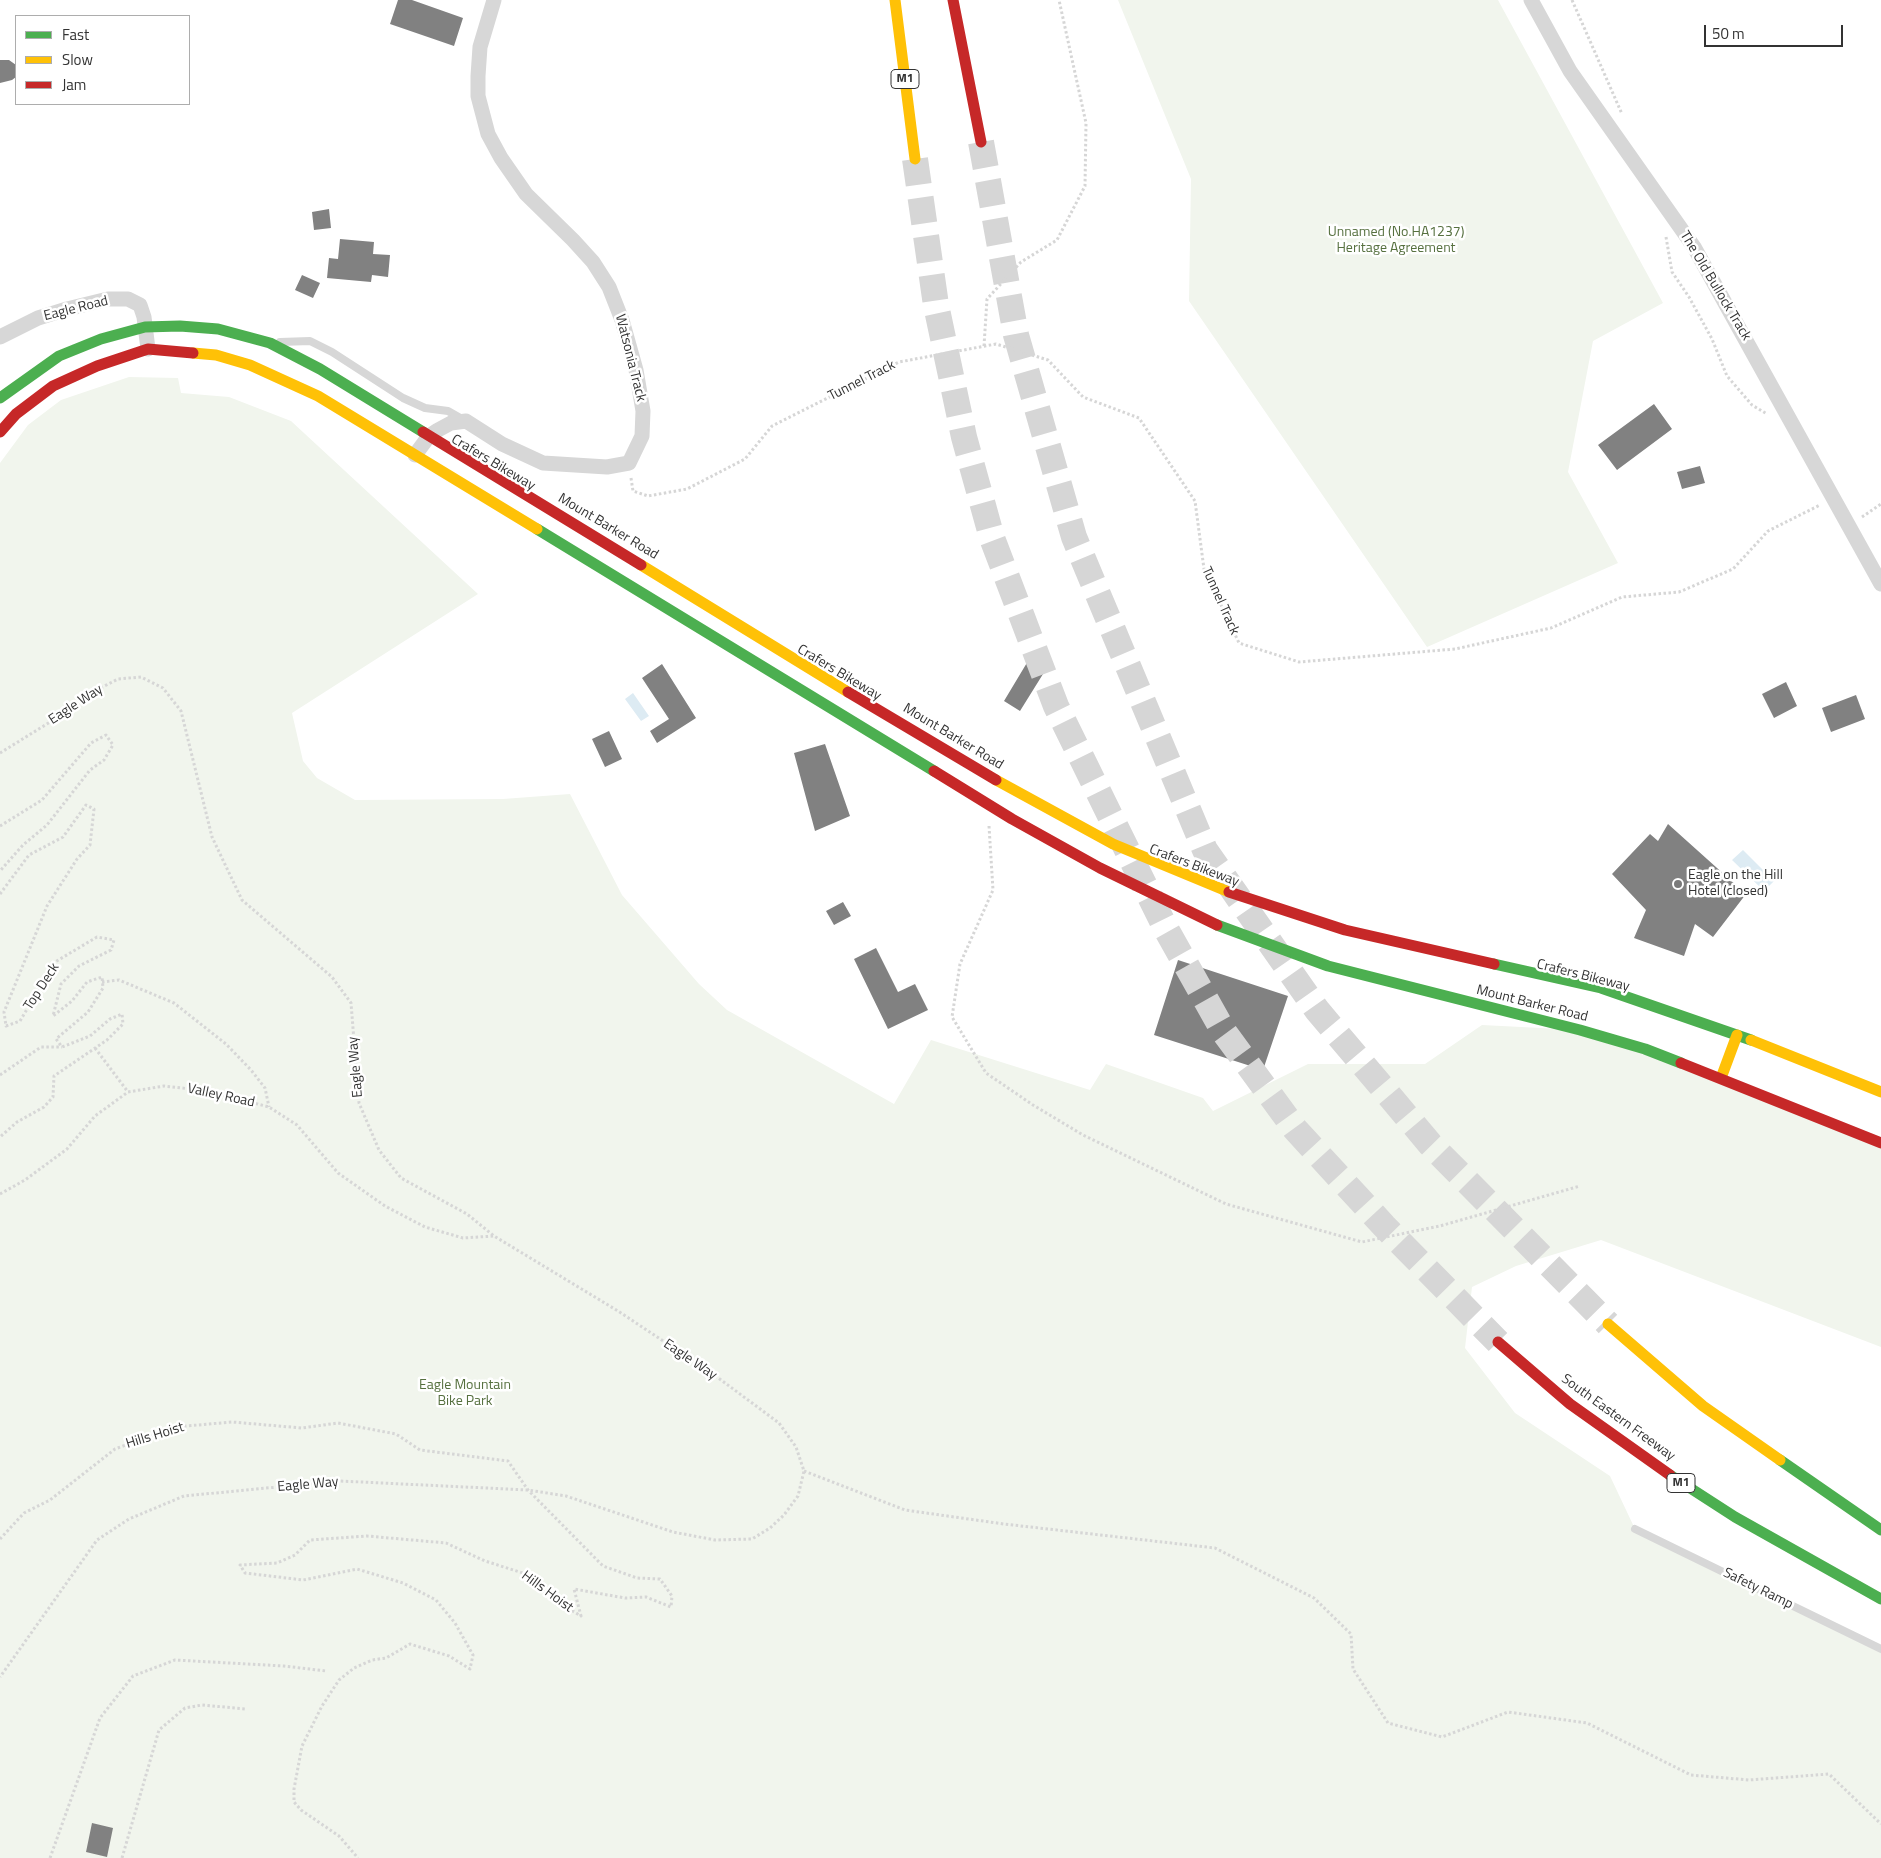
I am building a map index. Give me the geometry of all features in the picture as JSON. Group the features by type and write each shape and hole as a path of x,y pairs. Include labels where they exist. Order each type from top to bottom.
{"main road":[{"name":"M1","path":"895,0 915,159"},
{"path":"953,0 981,142"},
{"name":"Mount Barker Road","path":"0,398 31,374 59,356 101,339 145,327 180,326 218,329 270,344 320,369 878,710 1030,800 1181,882 1345,930 1601,988 1738,1035 1881,1092"},
{"name":"Mount Barker Road","path":"0,432 16,414 53,386 97,366 148,349 216,356 250,365 318,396 986,804 1100,868 1172,904 1239,935 1328,966 1580,1030 1644,1050 1722,1078 1881,1143"},
{"path":"1172,904 1181,882"},
{"path":"1722,1078 1738,1035"},
{"path":"1608,1324 1703,1406 1881,1530"},
{"name":"South Eastern Freeway","path":"1498,1342 1570,1404 1650,1462 1734,1517 1881,1599"}],"street":[{"name":"Watsonia Track","path":"494,0 480,47 478,83 481,112 488,134 501,158 526,194 593,262 609,287 627,336 636,370 643,411 642,436 628,463"},
{"name":"The Old Bullock Track","path":"1531,0 1570,71 1694,247 1881,584"},
{"name":"Eagle Road","path":"0,337 38,318 108,300 128,299 140,305 148,349"},
{"path":"415,455 429,436 451,423 466,421 502,444 543,463 608,467 628,463"}],"lane":[{"path":"270,344 310,341 332,352 403,398 425,408 448,411 466,421"},
{"name":"Safety Ramp","path":"1635,1529 1881,1649"}],"path":[{"path":"984,346 987,299 1021,262 1057,240 1086,186 1086,123 1059,0"},
{"name":"Tunnel Track","path":"628,463 633,491 648,496 687,489 745,460 772,426 900,362 996,344 1048,360 1083,397 1140,418 1195,501 1204,569 1239,643 1299,662 1455,649 1551,628 1622,597 1679,592 1733,569 1768,532 1834,499"},
{"path":"1849,525 1881,504"},
{"name":"Eagle Way","path":"0,753 63,714 91,694 118,679 140,677 163,688 182,712 212,836 242,900 332,977 351,1003 359,1103 379,1150 401,1178 467,1214 494,1236 618,1311 713,1374 779,1422 796,1446 804,1471 798,1496 770,1528 752,1539 715,1540 672,1532 566,1496 528,1490 340,1482 184,1496 129,1518 97,1540 0,1676"},
{"path":"0,826 42,800 91,744 106,735 113,745 104,760 90,770 47,825 23,845 0,871"},
{"path":"986,804 992,852 993,890 960,964 952,1017 986,1073 1033,1105 1083,1135 1226,1204 1362,1242 1440,1226 1580,1186"},
{"name":"Top Deck","path":"0,894 29,855 63,837 86,805 94,809 90,845 77,858 47,906 4,1012 6,1026 20,1021 55,962 96,937 114,940 112,950 79,966 61,984 53,1016 72,1001 87,982 102,977 102,982"},
{"path":"62,1047 56,1039 88,1012 103,988 102,982 119,980 174,1003 226,1044 265,1088 269,1108"},
{"path":"0,1074 40,1047 62,1047 90,1036 110,1019 122,1014 123,1024 95,1048 54,1076 53,1097 44,1107 17,1122 0,1137"},
{"path":"95,1048 128,1092"},
{"name":"Valley Road","path":"0,1194 25,1180 67,1149 95,1116 128,1092 164,1086 208,1091 269,1108 297,1125 338,1173 385,1206 425,1227 463,1238 494,1236"},
{"name":"Hills Hoist","path":"0,1539 24,1513 50,1500 115,1449 176,1427 232,1422 302,1428 338,1423 396,1434 420,1450 508,1461 528,1490 603,1566 636,1578 660,1579 672,1596 670,1606 646,1597 626,1598 574,1589 581,1616 551,1598 523,1573 484,1561 446,1543 367,1536 310,1540 296,1555 277,1563 240,1565 245,1573 303,1580 357,1569 403,1583 436,1600 456,1623 473,1655 470,1669 449,1656 410,1644 386,1658 372,1660 354,1668 339,1680 322,1706 302,1746 294,1789 294,1802 301,1810 339,1836 358,1858"},
{"path":"804,1471 905,1510 1004,1524 1215,1548 1314,1598 1351,1634 1353,1669 1388,1723 1442,1738 1508,1712 1587,1722 1691,1775 1749,1780 1829,1774 1881,1824"},
{"path":"50,1858 100,1718 132,1676 175,1660 284,1666 326,1671"},
{"path":"122,1858 159,1730 184,1708 202,1705 246,1710"}],"green space":[{"name":"Unnamed (No.HA1237) Heritage Agreement","path":"1118,0 1498,0 1663,303 1593,341 1568,472 1618,563 1427,647 1189,301 1191,179"},
{"name":"Eagle Mountain Bike Park","path":"129,377 178,378 181,393 229,397 291,421 478,594 292,713 303,761 317,778 355,800 503,799 570,794 622,895 699,984 727,1010 894,1104 931,1040 1090,1090 1106,1064 1203,1098 1213,1111 1308,1064 1425,1064 1482,1025 1580,1030 1881,1143 1881,1347 1601,1240 1516,1266 1472,1287 1465,1348 1515,1413 1610,1476 1635,1529 1881,1649 1881,1858 0,1858 0,463 28,425 61,400"}],"shaded area":[{"path":"633,693 649,716 641,721 625,699"},
{"path":"1743,850 1774,881 1764,891 1732,860"}],"building":[{"path":"398,0 412,0 463,18 454,46 390,24"},
{"path":"0,60 9,60 15,64 15,78 0,83"},
{"path":"329,209 331,228 314,230 312,212"},
{"path":"340,239 374,242 373,254 390,255 388,277 372,275 371,282 327,278 329,258 338,259"},
{"path":"302,275 320,283 313,298 295,290"},
{"path":"1654,404 1672,429 1617,470 1598,445"},
{"path":"1700,466 1705,483 1682,489 1677,472"},
{"path":"1031,656 1048,666 1020,711 1004,701"},
{"path":"662,664 696,718 657,743 650,731 669,719 642,678"},
{"path":"1786,682 1797,706 1774,718 1762,694"},
{"path":"1856,695 1865,719 1831,732 1822,708"},
{"path":"609,731 622,759 605,767 592,739"},
{"path":"825,744 850,816 815,831 794,753"},
{"name":"Eagle on the Hill Hotel (closed)","path":"1668,824 1746,894 1713,937 1695,924 1684,956 1634,938 1646,910 1612,874 1650,834 1658,841"},
{"path":"843,902 851,916 834,925 826,911"},
{"path":"876,948 898,992 915,984 928,1010 888,1029 854,959"},
{"path":"1178,960 1288,996 1263,1070 1154,1035"},
{"path":"92,1823 113,1828 107,1857 86,1852"}],"tunnel":[{"path":"981,142 1016,335 1074,537 1205,850 1317,1010 1430,1144 1608,1324"},
{"path":"915,159 936,305 964,437 992,538 1056,706 1166,929 1224,1032 1295,1129 1384,1226 1498,1342"}],"traffic: fast":[{"path":"0,398 59,356 101,339 145,327 180,326 218,329 270,343 320,369 423,432"},
{"path":"537,529 934,771"},
{"path":"1217,925 1328,966 1580,1030 1645,1049 1681,1063"},
{"path":"1494,964 1601,988 1751,1040"},
{"path":"1780,1460 1881,1530"},
{"path":"1670,1475 1735,1517 1881,1599"}],"traffic: slow":[{"path":"895,0 915,159"},
{"path":"193,353 216,355 250,365 318,396 537,529"},
{"path":"641,565 848,692"},
{"path":"996,780 1113,844 1229,892"},
{"path":"1721,1078 1737,1035"},
{"path":"1751,1040 1881,1092"},
{"path":"1608,1324 1703,1406 1780,1460"}],"traffic: jam":[{"path":"953,0 981,142"},
{"path":"0,432 16,414 53,386 97,366 148,349 193,353"},
{"path":"423,432 641,565"},
{"path":"848,692 996,780"},
{"path":"934,771 1012,819 1100,868 1217,925"},
{"path":"1229,892 1345,930 1494,964"},
{"path":"1681,1063 1881,1143"},
{"path":"1498,1342 1570,1404 1670,1475"}],"place":[{"name":"Eagle on the Hill Hotel (closed)","path":"1678,884"}]}
